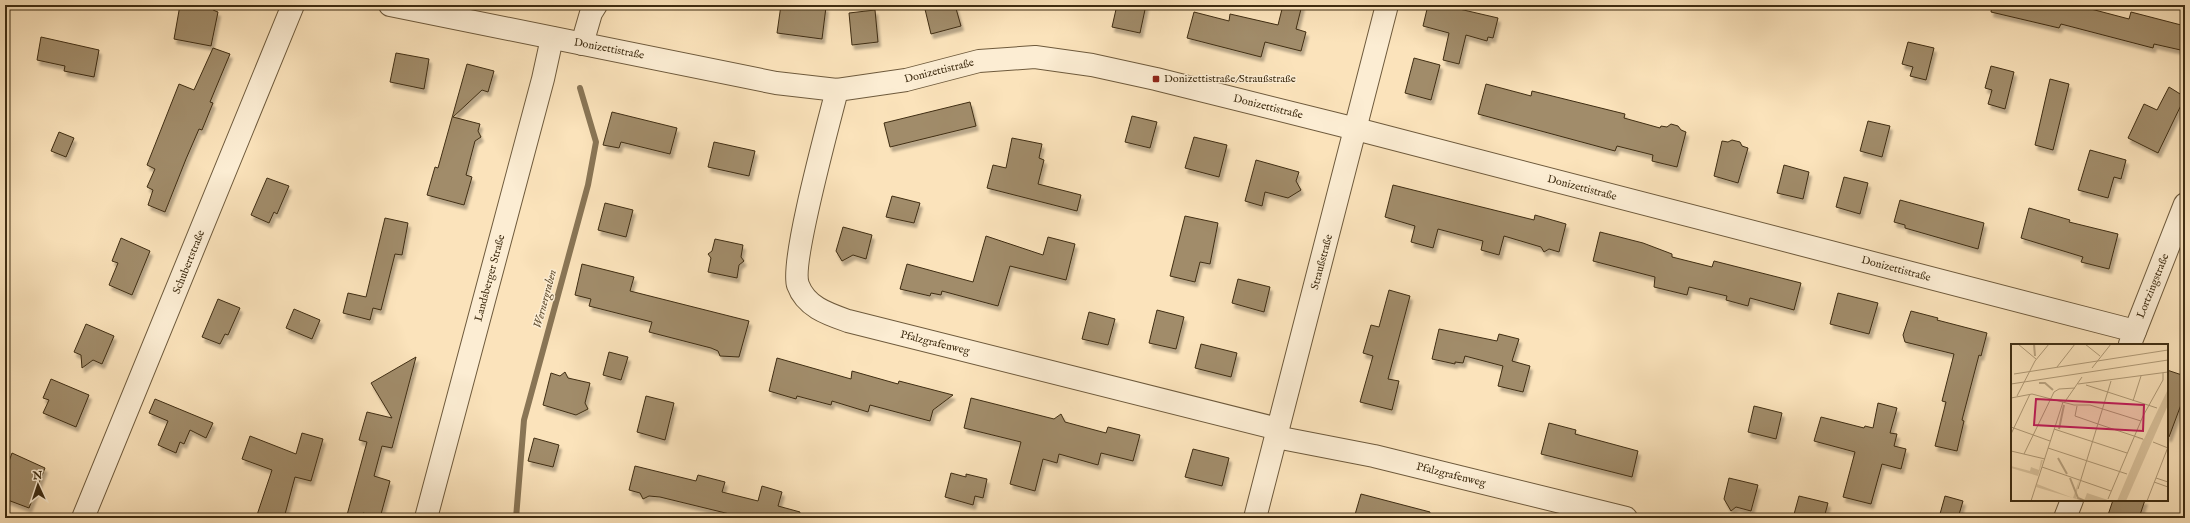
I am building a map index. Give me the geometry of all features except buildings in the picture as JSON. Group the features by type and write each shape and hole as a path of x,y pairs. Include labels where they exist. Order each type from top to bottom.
{"street":[{"name":"Schubertstraße","path":"83,518 293,5"},
{"name":"Donizettistraße","path":"390,5 776,83 837,90 906,80 979,61 1035,57 1092,65 1156,79 1356,129 2132,338"},
{"path":"582,44 591,13 596,5"},
{"name":"Straußstraße","path":"1255,518 1387,5"},
{"name":"Landsberger Straße","path":"426,518 541,87 552,38"},
{"name":"Pfalzgrafenweg","path":"837,90 799,249 797,284 805,298 822,311 848,321 1277,433 1626,518"},
{"name":"Lortzingstraße","path":"2132,338 2185,204"},
{"path":"2065,518 2072,501"}],"waterway":[{"name":"Wernergraben","path":"516,518 524,420 588,185 596,142 580,88"}],"place":[{"name":"Donizettistraße/Straußstraße","path":"1156,79"}]}
